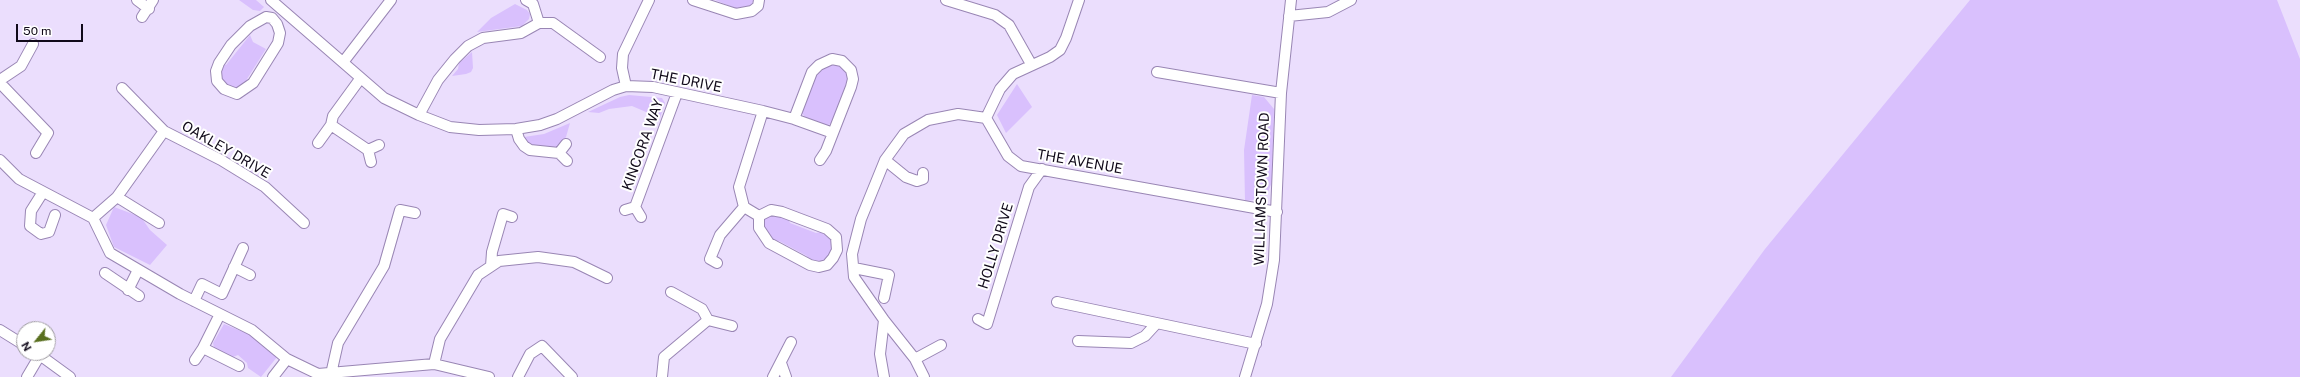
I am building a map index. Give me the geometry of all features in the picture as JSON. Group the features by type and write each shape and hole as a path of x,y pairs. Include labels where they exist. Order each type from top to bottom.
{"street":[{"path":"137,0 148,8"},
{"path":"344,61 391,0"},
{"path":"626,86 622,68 623,54 649,0"},
{"path":"693,0 736,14 752,11 758,6 759,0"},
{"path":"946,0 996,15 1010,25 1031,64"},
{"path":"924,377 915,359 884,320 854,277 852,254 861,219 885,160 904,134 928,120 958,114 986,118 1000,89 1013,74 1031,64 1050,57 1060,50 1066,38 1079,0"},
{"name":"WILLIAMSTOWN ROAD","path":"1245,377 1256,344 1271,282 1277,212 1281,92 1291,0"},
{"path":"1289,16 1328,12 1351,0"},
{"path":"532,1 539,23"},
{"path":"272,18 276,3"},
{"name":"THE DRIVE","path":"276,3 344,61 360,79 384,98 450,127 479,130 516,129 540,125 557,119 612,90 626,86 653,87 763,111 794,119 833,133"},
{"path":"266,17 272,18 277,24 280,33 278,43 253,83 237,94 224,89 217,80 216,71 230,45 250,26 266,17"},
{"path":"420,115 438,80 468,46 483,38 521,33 539,23 553,23 600,57"},
{"path":"33,44 21,66 0,81 48,133 36,153"},
{"path":"794,119 812,72 826,61 832,59 842,61 851,70 853,79 833,133 820,160"},
{"path":"1157,72 1281,92"},
{"path":"318,142 331,125 334,116 360,79"},
{"path":"122,88 164,131"},
{"name":"KINCORA WAY","path":"641,217 630,208 677,93"},
{"path":"759,216 744,207 739,186 763,111"},
{"name":"THE AVENUE","path":"986,118 1008,156 1022,166 1277,212"},
{"path":"331,125 368,150 371,162"},
{"path":"516,129 521,143 530,150 559,153 567,162"},
{"name":"OAKLEY DRIVE","path":"93,218 117,197 164,131 221,160 264,188 304,224"},
{"path":"559,153 566,144"},
{"path":"368,150 379,145"},
{"path":"0,160 19,179 93,218 110,254 194,301 252,330 287,359 318,374 378,373 434,364 473,375 489,377"},
{"path":"885,160 906,178 917,181 923,179 923,173"},
{"name":"HOLLY DRIVE","path":"978,319 987,324 1029,187 1042,169"},
{"path":"43,192 31,211 30,226 41,234 49,232 55,215"},
{"path":"117,197 159,222"},
{"path":"717,263 710,259 720,235 744,207"},
{"path":"332,374 338,343 384,266 400,210 415,213"},
{"path":"771,210 782,212 827,229 836,237 837,250 834,258 828,265 819,267 810,265 769,243 759,228 759,216 771,210"},
{"path":"491,266 492,252 503,214 512,217"},
{"path":"194,301 202,284 222,294 242,248"},
{"path":"434,364 440,339 478,275 499,261 538,257 574,262 607,278"},
{"path":"234,268 250,275"},
{"path":"854,268 889,275 884,298"},
{"path":"128,290 138,270"},
{"path":"105,273 139,296"},
{"path":"671,292 702,309 708,320 732,326"},
{"path":"1057,302 1256,344"},
{"path":"195,360 203,348 220,314"},
{"path":"662,377 664,357 708,320"},
{"path":"884,320 880,354 884,377"},
{"path":"1078,341 1132,343 1145,336 1156,324"},
{"path":"0,330 16,340"},
{"path":"773,377 782,363 791,342"},
{"path":"915,359 942,345"},
{"path":"518,377 530,354 542,346 572,377"},
{"path":"203,348 239,366"},
{"path":"273,377 287,359"},
{"path":"27,377 35,361"},
{"path":"48,361 70,377"},
{"path":"782,363 786,377"}],"shaded area":[{"path":"239,0 256,0 264,7 260,11 253,10"},
{"path":"715,0 754,0 749,8 740,10"},
{"path":"1970,0 2277,0 2300,59 2300,377 1671,377 1765,249"},
{"path":"515,4 527,10 530,14 529,19 522,26 477,32 491,18"},
{"path":"250,35 253,42 266,49 247,79 248,82 235,89 228,88 220,77 223,64 226,65"},
{"path":"472,52 473,68 471,72 452,76 458,69 459,63"},
{"path":"832,64 842,67 849,82 833,122 827,126 805,117 801,112 815,77 827,65"},
{"path":"1017,84 1032,107 1006,133 997,115"},
{"path":"629,95 662,98 665,103 660,118 632,106 609,109 599,113 588,112 620,97"},
{"path":"1252,95 1264,97 1274,109 1272,182 1265,199 1245,201 1244,150"},
{"path":"570,123 566,137 555,149 529,146 524,142 524,137 544,134"},
{"path":"114,207 141,217 150,230 167,245 150,265 114,247 106,225"},
{"path":"769,215 788,218 790,223 816,233 821,232 831,240 833,248 829,257 824,262 816,263 809,261 807,256 769,237 764,229 763,221"},
{"path":"224,324 251,335 277,357 261,377 248,368 247,363 238,355 233,357 214,348 213,343"}]}
